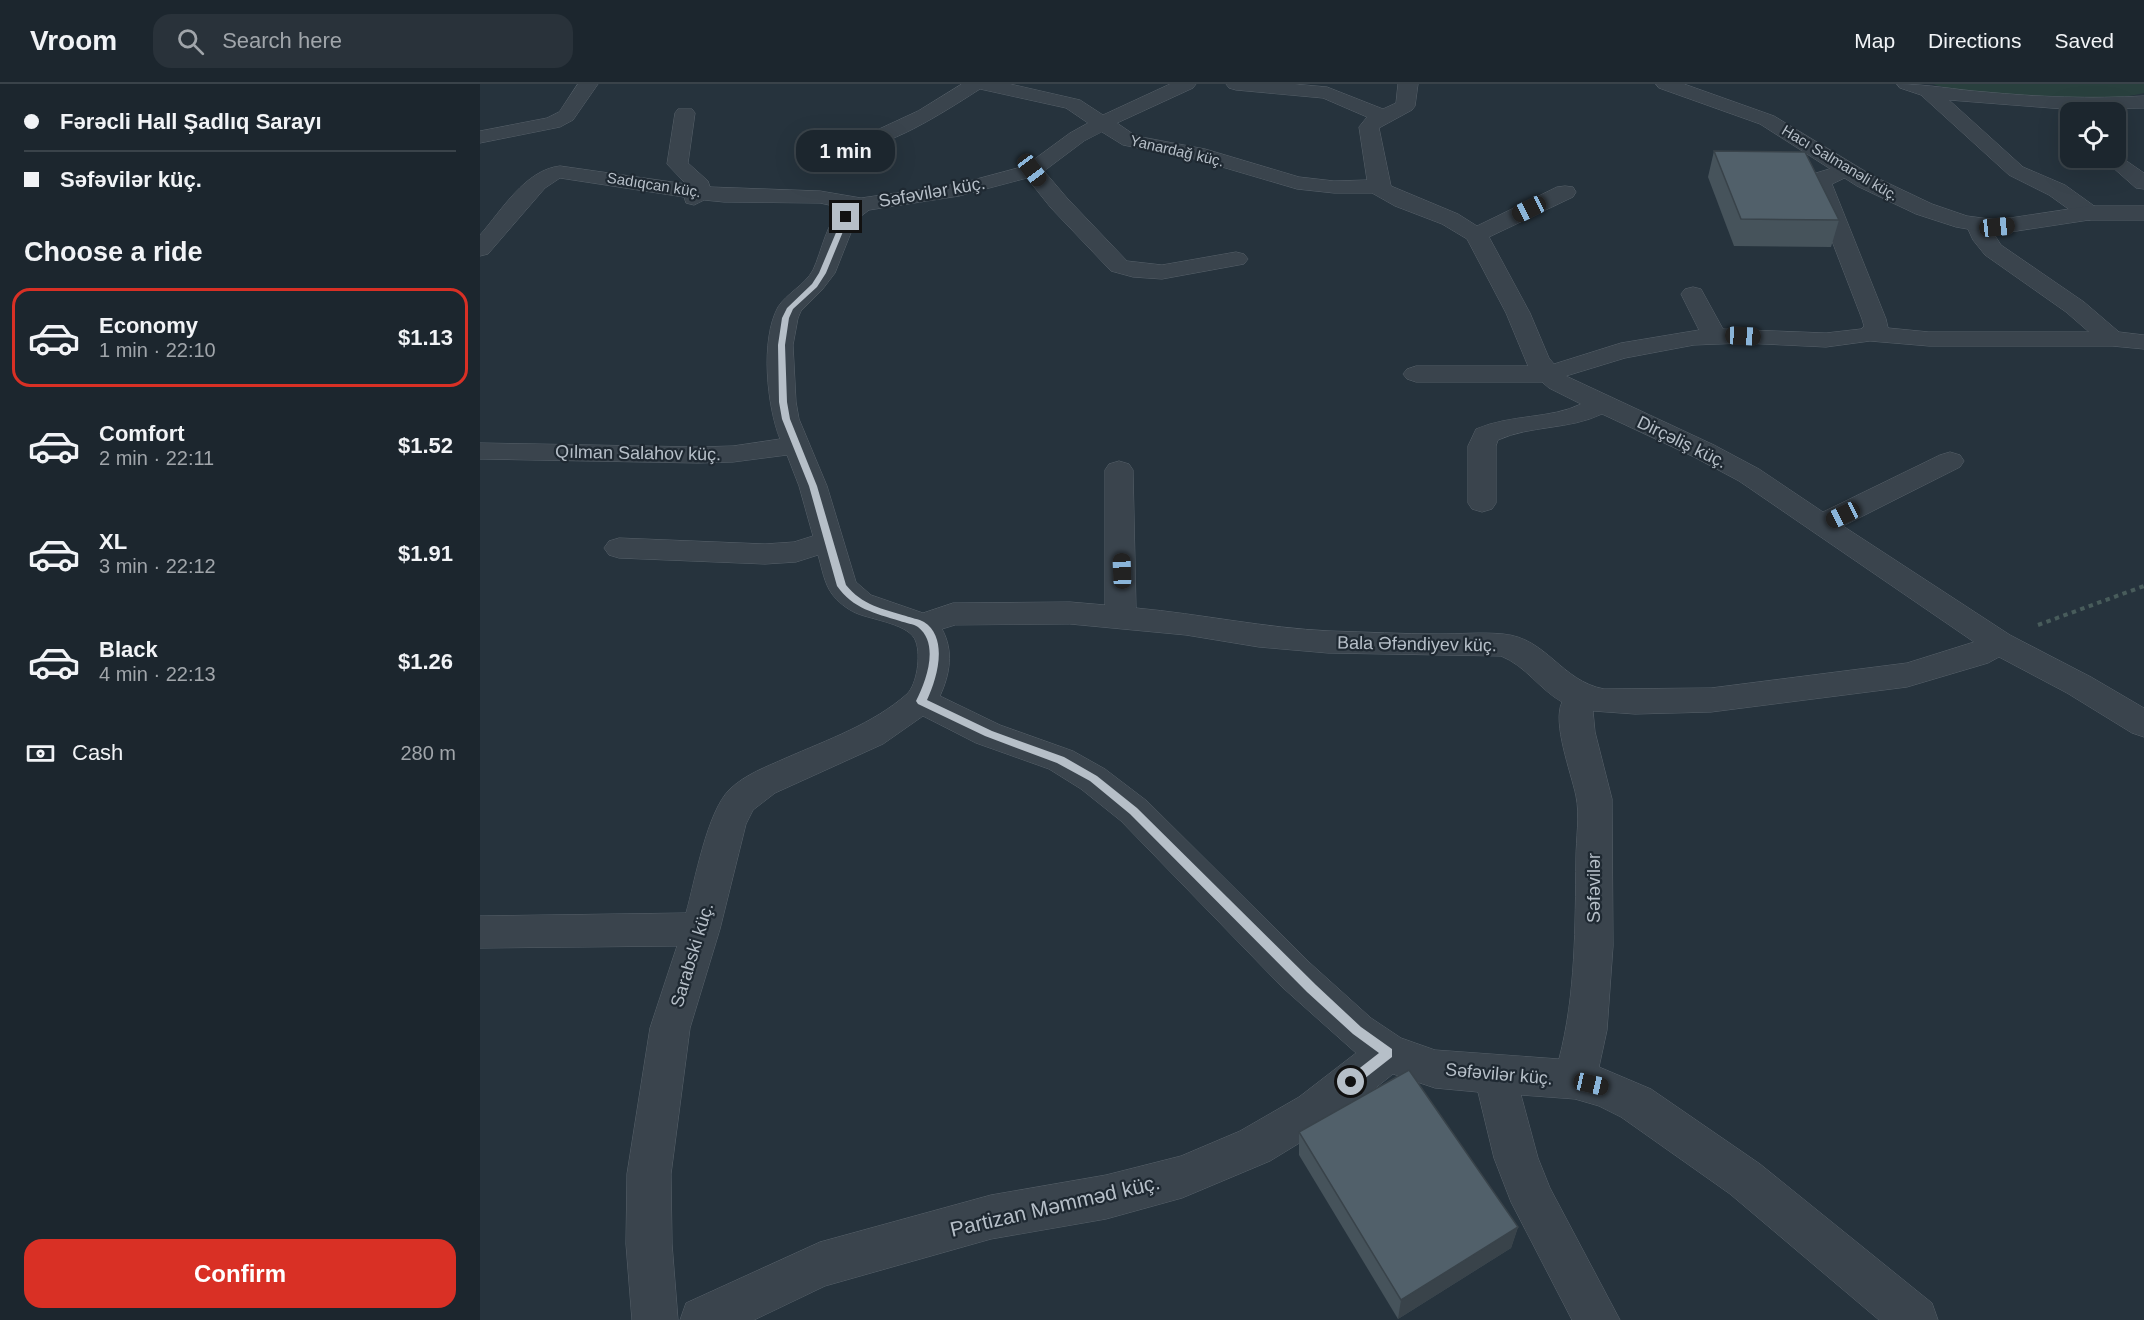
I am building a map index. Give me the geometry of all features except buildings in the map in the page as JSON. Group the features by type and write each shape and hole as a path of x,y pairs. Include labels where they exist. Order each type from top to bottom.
{"street":[{"path":"480,137 553,123 566,116 588,84"},
{"path":"871,140 925,115 975,84"},
{"name":"Yanardağ küç.","path":"984,84 1073,104 1130,141 1198,153 1297,183 1334,187 1379,186"},
{"name":"Səfəvilər küç.","path":"921,624 864,606 851,597 842,586 827,542 813,486 796,445 783,402 781,345 786,318 796,301 814,285 823,273 846,217 861,205 886,199 959,190 1032,170 1064,145 1101,124 1185,84"},
{"path":"1236,84 1327,93 1382,116"},
{"path":"1379,186 1369,127 1382,116 1405,106 1408,84"},
{"name":"Hacı Salmanəli küç.","path":"1666,84 1767,120 1846,170 1924,209 1977,225 1997,227 2089,213 2144,213"},
{"path":"1907,84 1930,93 2058,104 2144,102"},
{"path":"1930,93 2016,171 2057,190 2089,213"},
{"path":"681,213 698,193 700,186 677,164 685,113"},
{"path":"1032,170 1059,203 1119,266 1131,271 1153,272 1236,259"},
{"path":"1846,170 1830,174 1821,184 1874,319 1876,327 1870,334"},
{"name":"Sadıqcan küç.","path":"480,249 537,183 551,173 569,172 698,193 750,198 820,197 861,205"},
{"name":"Dirçəliş küç.","path":"1379,186 1387,194 1450,219 1476,235 1518,313 1537,361 1558,383 1704,451 1749,475 1999,643 2079,685 2144,724"},
{"path":"1476,235 1564,192"},
{"path":"1977,225 1984,240 1993,250 2075,307 2112,339"},
{"path":"1693,294 1714,336"},
{"path":"1416,374 1547,374 1621,351 1714,336 1826,340 1870,334 1929,339 2112,339 2144,342"},
{"path":"1482,503 1482,446 1486,435 1504,427 1577,416 1601,404"},
{"name":"Qılman Salahov küç.","path":"480,451 698,455 733,454 796,445"},
{"path":"1821,525 1950,461"},
{"path":"1119,470 1122,591 1120,616"},
{"path":"619,548 765,554 796,552 827,542"},
{"name":"Bala Əfəndiyev küç.","path":"921,624 953,614 1058,613 1120,616 1259,636 1305,640 1420,645 1504,645 1527,654 1564,688 1581,697 1604,701 1635,702 1711,700 1907,675 1977,655 1999,643"},
{"path":"921,624 930,635 933,647 929,685 921,701"},
{"name":"Səfəvilər","path":"1575,1080 1587,1030 1594,946 1594,799 1578,732 1576,708 1581,697"},
{"name":"Səfəvilər küç.","path":"921,701 988,734 1061,760 1093,778 1134,811 1322,999 1357,1031 1388,1053 1435,1069 1575,1080 1606,1088 1636,1103 1736,1172 1915,1320"},
{"name":"Sarabski küç.","path":"655,1320 649,1244 649,1174 656,1118 670,1028 701,929 728,824 741,800 764,783 871,735 903,716 921,701"},
{"path":"480,932 701,929"},
{"name":"Partizan Məmməd küç.","path":"703,1320 820,1265 991,1217 1106,1197 1182,1177 1265,1140 1314,1111 1388,1053"},
{"path":"1495,1075 1516,1158 1533,1202 1598,1320"}],"path":[{"path":"1999,643 2037,626 2144,586"}],"green space":[{"path":"1933,84 2144,84 2144,93 2098,99 2038,99 1978,94"}],"route":[{"path":"846,217 823,273 790,308 783,329 781,345 783,402 786,419 813,486 827,542 842,586 851,597 864,606 921,624 930,635 933,647 933,666 929,685 921,701 988,734 1030,747 1061,760 1093,778 1134,811 1296,975 1357,1031 1388,1053 1351,1082"}]}
